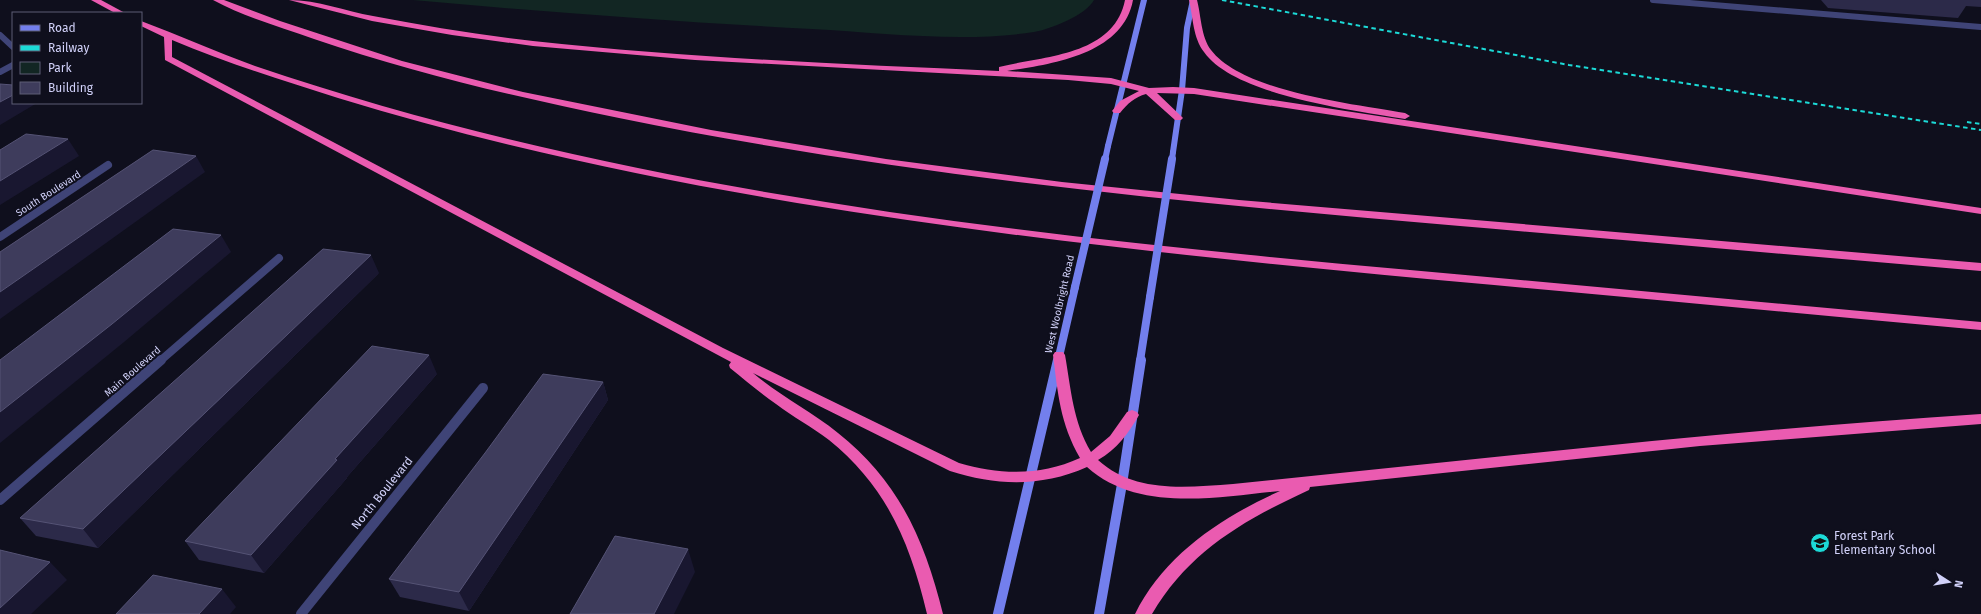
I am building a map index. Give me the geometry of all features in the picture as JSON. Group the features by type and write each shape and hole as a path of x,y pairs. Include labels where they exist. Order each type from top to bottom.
{"highway":[{"path":"95,0 119,12"},
{"path":"217,0 346,46 476,82 644,120 867,160 1142,195 1981,267"},
{"path":"293,0 400,24 564,46 650,53 1099,80 1123,83 1149,91 1157,96 1178,118"},
{"path":"975,72 1048,61 1087,48 1107,36 1120,23 1124,18 1129,0"},
{"path":"1193,0 1193,13 1202,41 1208,52 1223,67 1250,81 1299,95 1539,144"},
{"path":"142,23 221,58 277,78 458,129 568,156 669,177 881,214 1025,234 1217,256 1981,326"},
{"path":"168,36 168,58 719,351 955,468 990,477 1030,477 1066,470 1090,460 1114,441 1132,415"},
{"path":"1117,111 1120,105 1127,100 1149,91 1182,90 1981,211"},
{"path":"719,351 779,401 840,441 861,461 878,481 894,502 910,531 922,561 935,614"},
{"path":"1059,355 1076,440 1090,460 1102,472 1122,484 1151,492 1186,493 1722,440 1919,422 1981,419"},
{"path":"1143,614 1161,585 1175,567 1213,534 1270,501 1316,481"}],"main road":[{"name":"West Woolbright Road","path":"998,614 1108,146 1144,0"},
{"path":"1099,614 1122,484 1173,152 1182,90 1186,28 1193,13"}],"street":[{"path":"1653,0 1981,27"},
{"path":"1730,0 1735,7"},
{"path":"0,35 12,46"},
{"path":"0,72 12,66"},
{"name":"South Boulevard","path":"0,237 108,165"},
{"name":"Main Boulevard","path":"0,500 279,258"},
{"name":"North Boulevard","path":"301,614 483,388"}],"green space":[{"path":"413,0 1094,0 1090,6 1076,16 1058,25 1034,32 980,37 952,37 895,35 662,20"}],"building":[{"path":"0,84 12,85 12,96 0,102"},
{"path":"26,134 68,139 0,181 0,150"},
{"path":"153,150 196,156 0,292 0,252"},
{"path":"173,229 221,235 112,324 0,412 0,360"},
{"path":"323,249 371,255 83,529 20,518"},
{"path":"372,346 429,355 251,555 185,541"},
{"path":"543,374 603,382 459,592 389,579 485,453"},
{"path":"615,536 688,549 654,614 570,614"},
{"path":"0,550 50,562 0,608"},
{"path":"153,575 222,589 199,614 116,614"}],"railway":[{"path":"1222,0 1569,65 1981,130"},
{"path":"1967,122 1981,124"}],"place":[{"name":"Forest Park Elementary School","path":"1820,543"}]}
